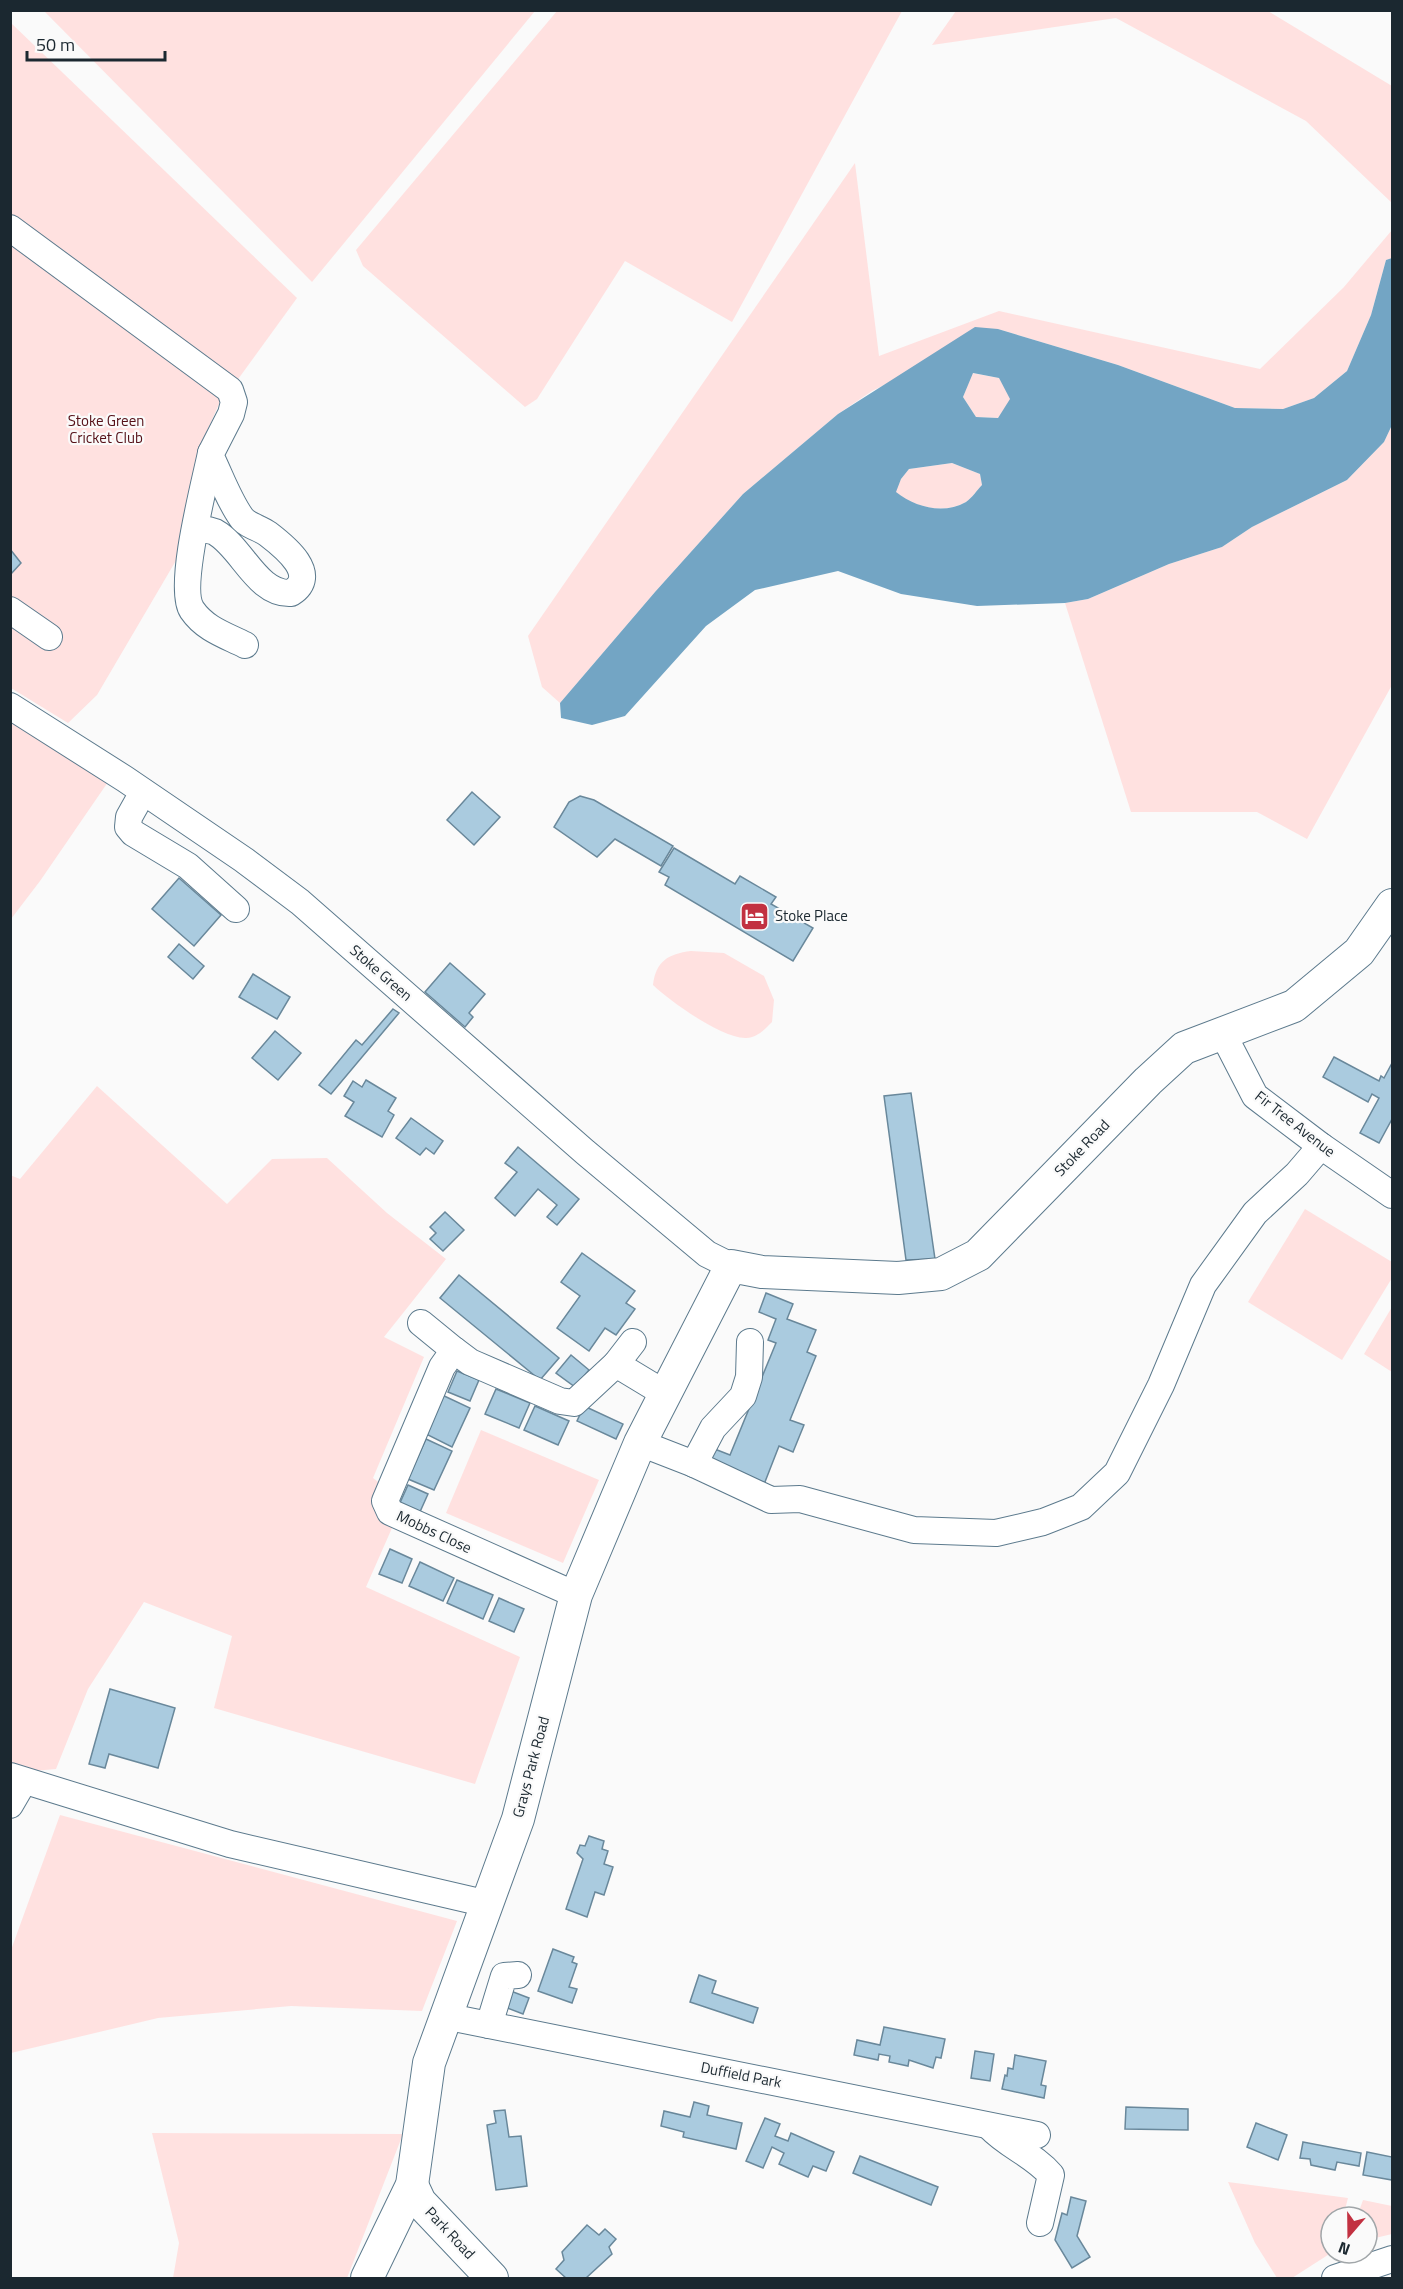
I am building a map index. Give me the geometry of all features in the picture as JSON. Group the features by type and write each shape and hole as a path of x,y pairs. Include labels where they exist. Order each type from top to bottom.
{"main road":[{"name":"Stoke Road","path":"731,1266 762,1272 898,1278 941,1274 978,1255 1148,1081 1184,1048 1294,1006 1359,952 1392,906"},
{"name":"Grays Park Road","path":"367,2278 412,2185 429,2062 518,1819 576,1595 639,1443 731,1266"},
{"name":"Park Road","path":"412,2185 420,2202 492,2278"}],"street":[{"path":"10,228 230,390 234,402 231,414 211,453 188,569 187,592 191,608 206,626 245,645"},
{"path":"196,528 214,531 274,590 291,592 299,588 304,572 301,565 268,534 242,519 211,453"},
{"path":"224,539 242,519"},
{"path":"10,610 49,637"},
{"name":"Stoke Green","path":"10,706 244,860 300,902 585,1152 707,1254 731,1266"},
{"path":"143,792 129,817 128,827 133,834 188,866 236,909"},
{"name":"Fir Tree Avenue","path":"1222,1032 1255,1096 1321,1146 1392,1195"},
{"path":"639,1443 694,1464 771,1500 800,1499 914,1530 996,1533 1043,1522 1081,1507 1117,1473 1161,1385 1203,1286 1255,1213 1297,1174 1321,1146"},
{"path":"421,1323 454,1350 480,1366 560,1401 574,1403 616,1364 633,1342"},
{"path":"694,1464 713,1428 743,1396 749,1377 750,1342"},
{"name":"Mobbs Close","path":"454,1350 442,1367 388,1490 385,1501 387,1506 390,1512 404,1520 576,1595"},
{"path":"616,1364 664,1393"},
{"path":"10,1805 17,1778 230,1844 488,1904"},
{"path":"489,2025 504,1976 518,1975"},
{"name":"Duffield Park","path":"444,2016 1037,2135"},
{"path":"987,2124 1000,2138 1042,2165 1051,2175 1040,2223"},
{"path":"1335,2278 1392,2259"}],"green space":[{"path":"44,11 535,11 312,282"},
{"path":"557,11 902,11 732,322 625,261 537,399 525,407 363,266 356,250"},
{"path":"956,11 1268,11 1392,86 1392,203 1306,121 1116,18 932,45"},
{"path":"10,22 297,298 236,382 11,215"},
{"path":"855,163 879,356 999,311 1260,369 1344,287 1392,230 1392,258 1386,260 1371,315 1347,371 1314,398 1283,409 1235,408 1118,365 998,329 872,391 838,414 743,494 560,703 542,687 528,636"},
{"name":"Stoke Green Cricket Club","path":"10,240 223,395 199,449 181,552 97,695 68,723 11,688"},
{"path":"972,373 999,378 1011,399 998,418 976,417 963,397"},
{"path":"1392,425 1392,685 1307,839 1257,812 1131,812 1065,603 1088,599 1169,564 1222,547 1252,527 1347,480 1384,442"},
{"path":"952,463 980,474 982,485 966,502 948,508 929,508 911,502 895,492 909,469"},
{"path":"11,718 108,782 11,919"},
{"path":"691,951 724,953 764,976 774,1000 772,1022 753,1037 735,1036 696,1018 653,985 657,970 664,960 676,954"},
{"path":"97,1086 227,1204 272,1159 327,1158 387,1213 446,1259 384,1337 424,1357 373,1478 381,1484 377,1518 392,1528 366,1587 520,1657 475,1784 214,1708 232,1636 144,1602 88,1689 56,1769 11,1773 10,1175 20,1179"},
{"path":"1305,1209 1392,1262 1392,1278 1342,1360 1248,1302"},
{"path":"1392,1307 1392,1372 1364,1354"},
{"path":"481,1430 599,1480 563,1563 446,1513"},
{"path":"60,1815 457,1921 422,2011 291,2006 158,2018 11,2053 11,1950"},
{"path":"152,2133 403,2134 347,2278 173,2278 179,2243"},
{"path":"1228,2182 1348,2198 1346,2205 1319,2205 1319,2261 1292,2278 1277,2278 1255,2243"},
{"path":"1363,2200 1392,2206 1392,2234 1379,2237 1379,2205 1361,2205"}],"water":[{"path":"1392,258 1392,425 1384,442 1347,480 1252,527 1222,547 1169,564 1088,599 1065,603 977,606 901,594 838,571 755,590 706,626 625,716 592,725 561,718 560,703 743,494 838,414 975,327 998,329 1118,365 1235,408 1283,409 1314,398 1347,371 1371,315 1386,260","holes":["973,373 999,378 1010,399 998,418 976,417 963,397","952,463 980,474 982,485 966,502 948,508 930,508 912,502 896,492 901,479 909,469"]}],"building":[{"path":"10,549 21,563 10,575"},
{"path":"472,792 500,817 474,845 447,820"},
{"path":"580,796 594,800 673,846 661,866 615,839 597,857 554,827 569,802"},
{"name":"Stoke Place","path":"674,848 735,884 740,876 776,897 771,904 813,928 793,961 665,885 669,877 659,872"},
{"path":"179,878 221,915 194,946 152,909"},
{"path":"179,944 204,966 193,979 168,957"},
{"path":"450,963 485,994 469,1013 473,1017 465,1027 425,992"},
{"path":"253,974 290,997 277,1019 239,997"},
{"path":"393,1009 399,1013 331,1094 319,1085 356,1040 362,1045"},
{"path":"275,1031 301,1053 278,1080 252,1058"},
{"path":"1334,1057 1379,1081 1381,1076 1384,1078 1392,1063 1392,1119 1379,1143 1360,1133 1379,1098 1372,1094 1368,1102 1323,1077"},
{"path":"366,1080 396,1098 388,1111 394,1115 382,1137 345,1116 354,1102 344,1096 353,1081 362,1087"},
{"path":"911,1093 935,1259 906,1260 884,1096"},
{"path":"411,1118 443,1141 434,1154 426,1148 420,1155 396,1138"},
{"path":"518,1147 579,1199 557,1225 547,1217 557,1205 538,1189 515,1216 495,1198 517,1172 505,1163"},
{"path":"445,1212 464,1230 443,1251 430,1239 436,1233 430,1227"},
{"path":"582,1253 635,1291 626,1303 635,1309 616,1335 605,1328 589,1351 557,1328 580,1296 561,1282"},
{"path":"459,1275 559,1358 540,1380 440,1298"},
{"path":"766,1293 793,1304 787,1319 816,1330 807,1352 816,1356 790,1420 804,1425 793,1452 779,1446 763,1487 700,1462 707,1446 730,1455 776,1343 768,1340 776,1319 759,1312"},
{"path":"571,1355 589,1370 575,1387 556,1373"},
{"path":"457,1371 479,1380 470,1401 448,1392"},
{"path":"496,1389 530,1403 519,1428 485,1414"},
{"path":"440,1394 470,1408 452,1447 422,1432"},
{"path":"535,1406 569,1421 558,1445 524,1430"},
{"path":"584,1406 623,1424 616,1439 577,1421"},
{"path":"426,1439 452,1451 434,1490 408,1479"},
{"path":"408,1485 428,1494 419,1514 399,1505"},
{"path":"390,1549 412,1559 402,1583 379,1574"},
{"path":"420,1562 454,1578 443,1601 409,1586"},
{"path":"457,1580 493,1595 483,1619 447,1603"},
{"path":"499,1598 524,1609 514,1632 489,1621"},
{"path":"110,1689 175,1708 158,1768 109,1754 105,1768 89,1764"},
{"path":"589,1836 604,1841 602,1849 608,1851 604,1864 613,1867 604,1895 595,1892 587,1917 566,1909 583,1859 577,1853 580,1845 585,1846"},
{"path":"553,1949 574,1957 572,1962 577,1964 569,1987 577,1989 572,2003 538,1991"},
{"path":"699,1975 716,1981 712,1993 758,2008 753,2023 690,2002"},
{"path":"508,1990 529,1998 523,2014 502,2006"},
{"path":"884,2027 945,2039 941,2058 936,2057 933,2068 909,2060 908,2066 889,2062 890,2056 879,2054 878,2060 854,2055 857,2040 880,2045"},
{"path":"975,2051 994,2054 990,2081 971,2078"},
{"path":"1015,2055 1046,2061 1041,2085 1046,2086 1044,2098 1002,2089 1008,2068 1013,2069"},
{"path":"694,2102 709,2106 707,2115 742,2123 736,2149 683,2137 684,2132 661,2126 664,2111 690,2117"},
{"path":"1126,2107 1188,2109 1188,2130 1125,2129"},
{"path":"505,2110 509,2137 521,2136 527,2186 496,2190 487,2125 496,2123 494,2111"},
{"path":"765,2118 780,2124 775,2136 788,2141 791,2133 834,2152 826,2171 813,2166 808,2177 779,2164 784,2153 772,2147 763,2168 746,2161"},
{"path":"1256,2123 1287,2135 1278,2160 1247,2147"},
{"path":"1303,2142 1361,2153 1359,2166 1337,2162 1335,2170 1311,2165 1310,2159 1300,2158"},
{"path":"1367,2152 1392,2157 1392,2180 1363,2175"},
{"path":"860,2156 938,2187 931,2205 853,2173"},
{"path":"1071,2197 1086,2201 1077,2236 1090,2257 1072,2268 1055,2240 1062,2213 1067,2215"},
{"path":"587,2225 599,2235 605,2229 616,2239 609,2247 612,2254 586,2278 566,2278 556,2269 564,2260 562,2252"}],"place":[{"name":"Stoke Place","path":"754,916"}]}
